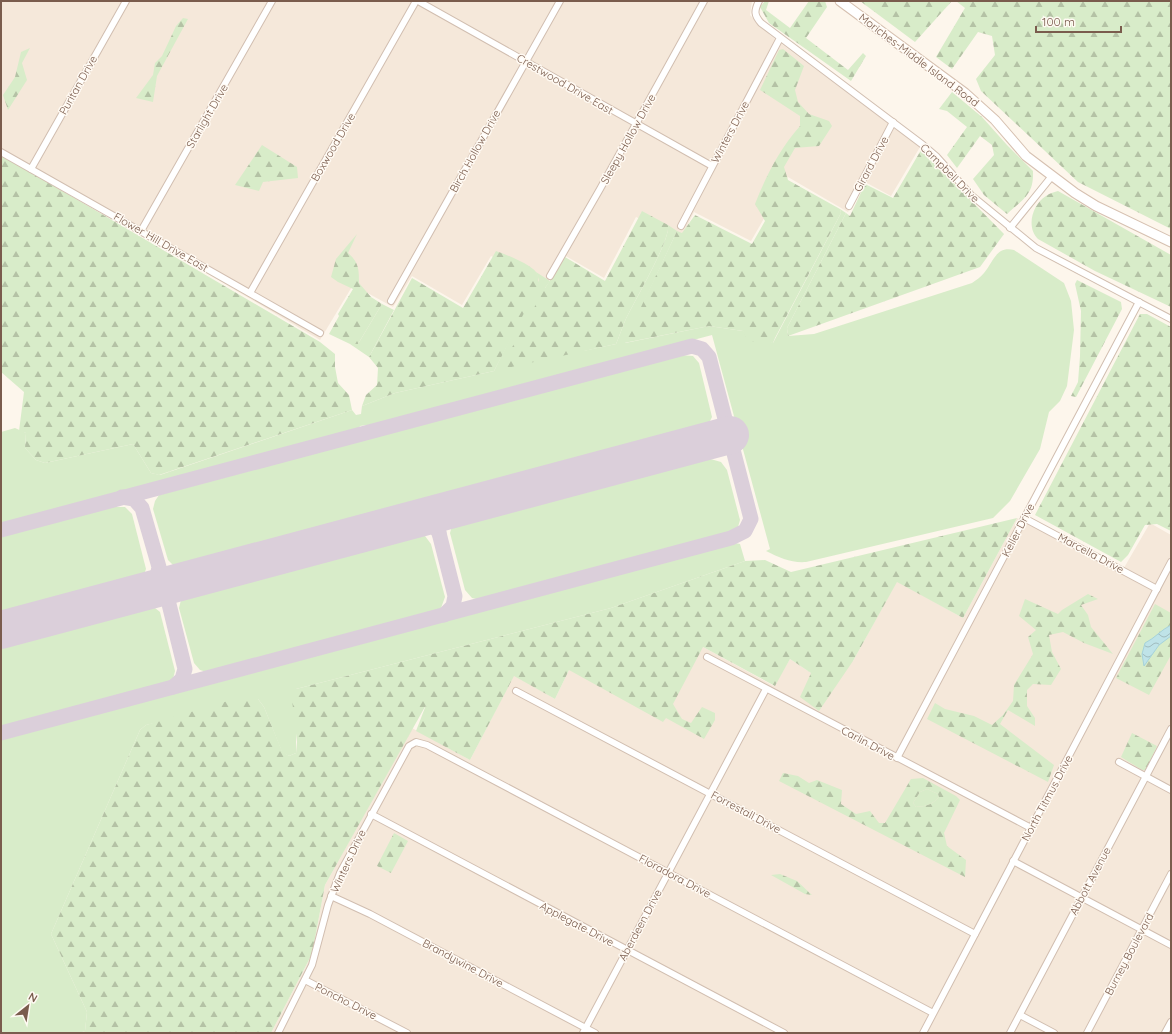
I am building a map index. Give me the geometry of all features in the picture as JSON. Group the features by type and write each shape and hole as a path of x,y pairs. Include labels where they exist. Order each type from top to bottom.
{"main road":[{"name":"Moriches-Middle Island Road","path":"840,1 965,93 995,120 1026,156 1052,176 1096,206 1171,242"}],"street":[{"name":"Puritan Drive","path":"31,169 126,1"},
{"name":"Starlight Drive","path":"142,230 272,1"},
{"name":"Crestwood Drive East","path":"417,1 712,166"},
{"name":"Boxwood Drive","path":"250,293 417,1"},
{"name":"Birch Hollow Drive","path":"390,301 560,1"},
{"name":"Sleepy Hollow Drive","path":"550,276 704,1"},
{"name":"Campbell Drive","path":"759,1 754,12 756,18 780,38 936,156 971,195 1010,228 1036,248 1171,319"},
{"name":"Winters Drive","path":"681,226 780,38"},
{"name":"Girard Drive","path":"849,206 893,122"},
{"name":"Flower Hill Drive East","path":"1,152 142,230 320,333"},
{"path":"1010,228 1052,176"},
{"name":"Keller Drive","path":"898,758 1139,302"},
{"name":"Marcella Drive","path":"1024,518 1157,589"},
{"name":"North Titmus Drive","path":"923,1033 1171,562"},
{"name":"Carlin Drive","path":"707,657 1031,828"},
{"name":"Aberdeen Drive","path":"584,1031 766,689"},
{"name":"Forrestall Drive","path":"516,691 975,934"},
{"name":"Abbott Avenue","path":"1010,1033 1171,729"},
{"name":"Winters Drive","path":"278,1033 305,980 317,949 331,896 340,873 409,746 416,742"},
{"name":"Floradora Drive","path":"416,742 427,745 933,1013"},
{"path":"1119,762 1171,790"},
{"name":"Applegate Drive","path":"371,814 784,1033"},
{"path":"1013,861 1171,945"},
{"name":"Burney Boulevard","path":"1087,1033 1171,874"},
{"name":"Brandywine Drive","path":"331,896 370,914 584,1031 595,1033"},
{"name":"Poncho Drive","path":"305,980 407,1033"},
{"path":"1020,1015 1054,1033"},
{"path":"1165,1033 1171,1022"}],"shaded area":[{"path":"1,1 752,1 750,15 771,36 920,147 891,196 865,182 848,212 788,177 751,241 694,212 681,238 636,217 604,278 564,255 546,286 491,256 462,305 412,276 393,307 353,285 320,340 1,152"},
{"path":"1017,518 1121,573 1150,523 1171,535 1171,1033 271,1033 312,954 325,885 412,728 470,760 514,675 555,699 569,670 703,647 774,686 790,659 811,673 853,661 897,581 963,618"}],"green space":[{"path":"765,1 769,1 766,10 790,28 809,1 825,1 827,7 806,38 848,70 863,53 866,56 851,81 769,23 760,7"},
{"path":"860,1 952,1 915,42"},
{"path":"956,1 1171,1 1171,229 1078,182 981,91 976,79 995,55 992,36 978,32 952,69 936,57 965,8"},
{"path":"183,18 188,19 157,76 153,102 136,98 153,75 155,63 162,56 176,26"},
{"path":"30,48 22,63 27,80 8,110 3,95 15,77 21,52"},
{"path":"783,49 804,66 795,90 798,102 809,114 829,121 832,126 819,146 795,148 784,167 788,180 840,209 841,213 773,343 748,341 743,331 709,326 624,343 677,231 682,233 695,215 752,244 765,221 755,204 774,163 800,126 800,116 760,90 779,50"},
{"path":"952,92 982,117 1033,171 1032,186 1026,196 1007,214 984,195 973,179 994,155 992,145 980,136 957,168 947,155 967,127 947,111 939,109"},
{"path":"262,145 297,167 298,178 263,182 259,191 235,185"},
{"path":"921,150 1004,234 980,267 788,336 787,328 846,213 850,216 865,184 893,198"},
{"path":"1,155 320,342 335,354 335,367 338,383 349,395 352,410 159,475 151,473 133,444 45,463 36,460 25,448 26,433 19,431 24,392 1,372"},
{"path":"1058,191 1171,255 1171,307 1095,271 1038,239 1032,228 1032,216 1034,210 1046,196"},
{"path":"840,209 846,213 787,328 788,336 814,334 972,283 983,274 999,252 1008,249 1014,250 1064,283 1071,301 1074,330 1067,386 1060,401 1049,412 1040,449 1010,501 993,518 806,562 786,560 766,551 770,549 712,335 368,427 366,425 360,426 358,430 1,525 1,432 15,428 26,433 25,448 36,460 45,463 133,444 151,473 160,475 352,410 356,415 361,414 362,406 395,393 494,371 539,280 536,272 550,281 545,288 583,351 616,344 625,321 664,244 668,225 677,231 625,343 709,326 743,331 773,343 841,213"},
{"path":"642,211 668,225 667,233 664,244 625,321 616,344 507,368 510,351 545,288 565,257 605,281"},
{"path":"357,234 348,253 352,256 358,266 359,283 371,297 382,304 358,344 350,344 329,334 339,316 338,314 353,289 331,277 336,259"},
{"path":"496,251 533,269 538,276 538,281 536,290 494,371 395,393 362,406 366,395 377,385 378,368 369,357 412,278 463,308"},
{"path":"1077,280 1121,302 1122,309 1076,397 1071,396 1078,382 1080,356 1081,311 1075,284"},
{"path":"382,304 394,310 369,357 350,344 358,344"},
{"path":"1140,314 1147,314 1171,327 1171,531 1157,524 1145,525 1128,555 1121,562 1035,515"},
{"path":"680,355 693,356 699,363 712,417 707,427 698,432 186,568 175,567 168,560 153,509 155,501 159,495"},
{"path":"700,456 721,462 727,470 740,520 738,527 731,533 481,600 472,598 465,590 450,533 452,526 460,522"},
{"path":"113,507 125,507 132,514 146,569 143,577 135,581 1,618 1,537"},
{"path":"1017,518 963,618 897,582 853,661 819,711 800,697 811,673 790,659 775,686 703,647 673,704 682,719 691,723 702,707 715,713 715,720 704,739 666,718 663,722 569,670 555,699 514,676 470,760 416,731 426,705 325,885 312,954 271,1033 79,1033 85,1031 87,1012 51,934 140,730 146,725 248,695 258,699 264,707 282,751 289,756 296,753 297,742 292,700 296,689 611,608 745,561 765,560 791,572"},
{"path":"414,534 425,536 431,544 445,597 441,608 435,612 210,673 200,670 194,663 179,608 181,600 188,595"},
{"path":"735,543 740,544 745,561 611,608 296,689 296,753 289,756 282,752 264,707 258,699 146,725 140,730 51,934 87,1012 85,1031 79,1033 1,1033 1,740"},
{"path":"1088,594 1098,599 1081,605 1088,615 1091,627 1113,654 1084,643 1063,632 1049,635 1052,652 1061,669 1051,685 1033,684 1027,690 1027,706 1035,718 1035,726 1008,710 1000,724 1054,765 1048,782 927,719 935,703 945,709 974,716 992,725 1003,715 1013,701 1014,685 1033,654 1028,637 1036,630 1019,616 1025,599 1058,614"},
{"path":"1155,604 1171,613 1171,625 1158,634 1142,654 1144,665 1159,645 1171,634 1171,655 1149,695 1116,678"},
{"path":"144,606 155,608 160,612 175,671 173,679 167,683 1,728 1,645"},
{"path":"1132,733 1157,746 1146,770 1142,770 1121,757"},
{"path":"783,773 798,776 809,783 817,780 842,790 841,804 856,814 870,811 879,823 885,823 911,779 923,778 956,796 960,800 944,833 947,846 966,860 965,877 779,781","holes":["927,789 938,794 939,797 929,805 916,807 913,803 920,792"]},
{"path":"927,789 938,794 939,797 929,805 916,807 913,803 920,792"},
{"path":"394,833 408,841 391,873 377,866"},
{"path":"780,874 797,881 812,895 805,894 771,875"}],"water":[{"path":"1171,625 1171,636 1159,645 1144,666 1142,654 1145,643"}],"taxiway":[{"path":"1,530 692,346 702,349 709,357 751,519 745,531 731,538 1,733"},
{"path":"122,497 134,499 142,508 159,567 156,582 145,592"},
{"path":"439,533 440,522 453,509"},
{"path":"416,519 424,520 430,523 439,533 455,596 453,606 444,615"},
{"path":"173,687 182,679 185,669 168,600 172,591 181,582"}],"runway":[{"path":"1,630 730,435"}]}
